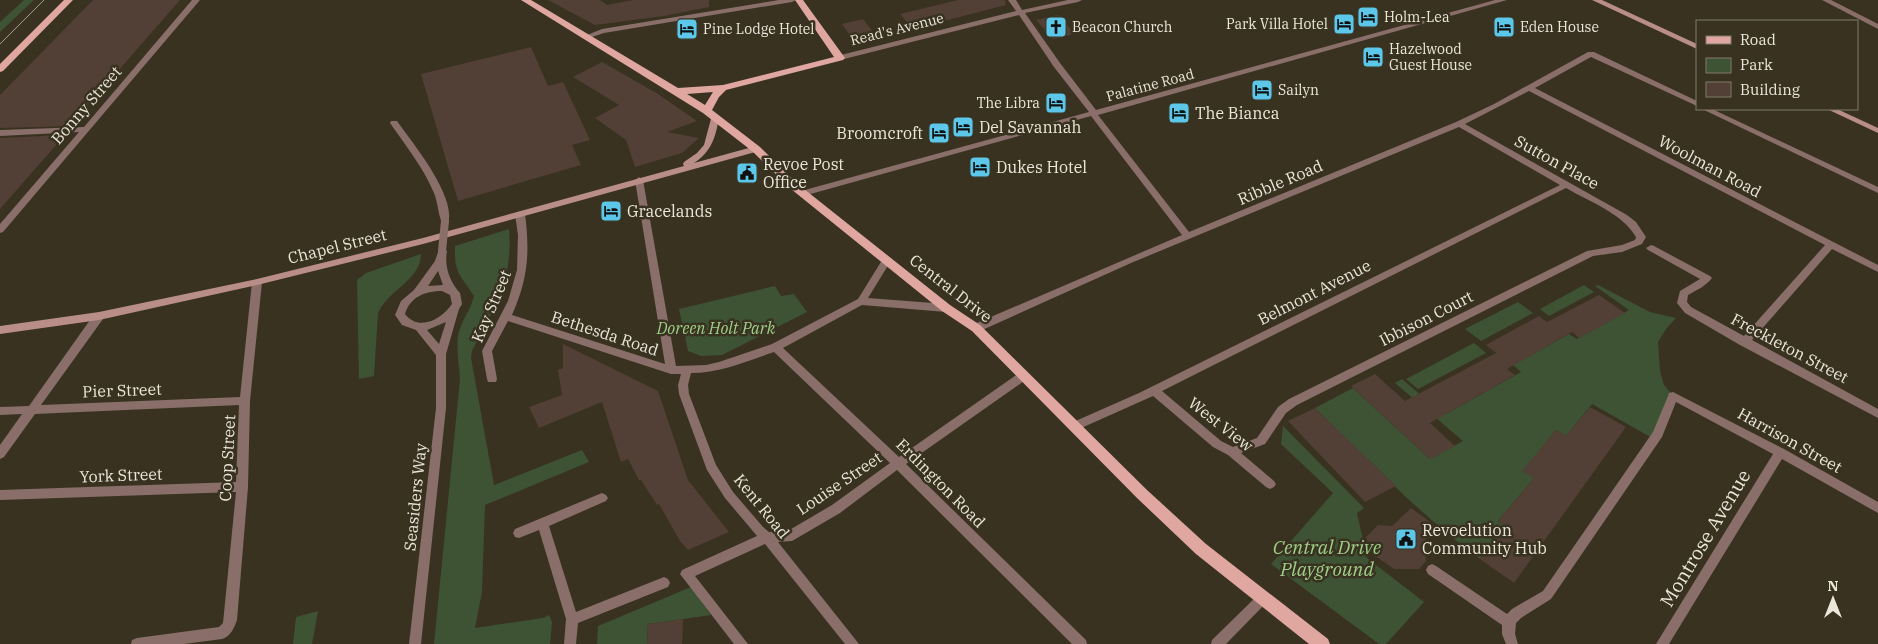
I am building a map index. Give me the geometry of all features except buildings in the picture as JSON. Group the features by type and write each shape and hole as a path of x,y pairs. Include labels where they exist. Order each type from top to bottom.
{"main road":[{"path":"0,69 68,0"},
{"name":"Central Drive","path":"525,0 675,90 711,114 756,149 804,193 946,308 976,328 1142,494 1201,549 1322,644"},
{"path":"799,0 840,58"},
{"name":"Read's Avenue","path":"675,90 690,92 723,88 840,58"},
{"path":"711,114 715,96 723,88"}],"street":[{"name":"Bonny Street","path":"0,230 196,0"},
{"path":"586,37 597,32 792,0"},
{"path":"1012,0 1057,65 1188,237"},
{"name":"Read's Avenue","path":"840,58 1021,12 1078,0"},
{"name":"Palatine Road","path":"804,193 1502,0"},
{"path":"1596,0 1696,47"},
{"path":"1826,0 1878,27"},
{"name":"Ribble Road","path":"976,328 1459,124 1591,54 1696,104"},
{"name":"Woolman Road","path":"1529,88 1878,269"},
{"path":"1708,110 1878,190"},
{"path":"1833,110 1878,131"},
{"name":"Chapel Street","path":"676,170 704,153 711,138 711,114"},
{"path":"394,123 437,188 445,210 440,262 418,292 405,303 400,315 407,324 419,326 436,324 455,310 458,298 450,290 440,262"},
{"name":"Sutton Place","path":"1459,124 1624,217 1639,230"},
{"path":"0,132 86,129"},
{"name":"Chapel Street","path":"0,330 99,316 257,282 422,241 756,149"},
{"path":"640,180 671,370"},
{"name":"Belmont Avenue","path":"1075,426 1154,391 1566,185"},
{"name":"Kay Street","path":"492,379 487,351 506,317 519,287 525,262 524,236 520,214"},
{"name":"Ibbison Court","path":"1232,452 1262,441 1282,410 1293,402 1590,253 1636,245 1641,237 1639,230"},
{"path":"1744,342 1830,245"},
{"name":"Freckleton Street","path":"1651,248 1707,278 1699,285 1683,293 1682,303 1688,310 1878,414"},
{"path":"886,259 861,301 946,308"},
{"name":"Coop Street","path":"137,644 222,633 228,627 231,620 242,487 245,401 257,282"},
{"path":"418,292 435,288 450,290"},
{"name":"Bethesda Road","path":"506,317 671,370 687,370 720,366 776,347 861,301"},
{"name":"Seasiders Way","path":"415,644 441,408 440,354 455,310"},
{"path":"0,454 99,316"},
{"path":"419,326 440,354"},
{"name":"Erdington Road","path":"776,347 898,463 1081,644"},
{"name":"Kent Road","path":"687,370 683,385 684,394 711,467 729,495 759,531 767,537 853,644"},
{"name":"Louise Street","path":"742,644 686,574 767,537 788,537 836,510 898,463 1023,376"},
{"name":"West View","path":"1154,391 1217,444 1232,452 1270,484"},
{"name":"Harrison Street","path":"1508,622 1514,614 1537,603 1547,594 1658,434 1673,396 1780,452 1878,508"},
{"name":"Pier Street","path":"0,411 245,401"},
{"name":"Montrose Avenue","path":"1662,644 1780,452"},
{"name":"York Street","path":"0,495 242,487"},
{"path":"520,533 602,498"},
{"path":"543,524 572,619 570,644"},
{"path":"1432,570 1508,622 1507,634 1512,644"},
{"path":"572,619 664,583"},
{"path":"1217,644 1262,598"}],"green space":[{"path":"24,0 34,0 0,32 0,22"},
{"path":"509,229 510,248 508,264 501,293 472,351 471,358 494,485 582,450 589,462 485,505 482,592 475,628 543,618 549,615 552,622 550,644 434,644 460,379 458,338 474,296 457,268 455,246"},
{"path":"421,254 420,263 416,271 389,298 378,313 374,376 359,379 357,280 366,273"},
{"path":"1584,285 1594,292 1549,316 1540,309"},
{"path":"1598,285 1650,312 1676,318 1658,342 1660,371 1664,385 1673,396 1654,439 1592,404 1566,436 1556,430 1523,471 1534,478 1498,521 1507,527 1480,559 1415,506 1315,408 1353,388 1430,459 1463,441 1395,383 1402,379 1444,415 1521,372 1513,365 1569,334 1577,339 1629,310 1595,286"},
{"name":"Doreen Holt Park","path":"775,286 781,296 794,294 807,312 722,355 701,356 688,351 679,309"},
{"path":"1518,302 1533,313 1481,341 1465,329"},
{"path":"1474,343 1486,353 1418,389 1406,379"},
{"name":"Central Drive Playground","path":"1283,426 1364,508 1357,513 1367,558 1424,602 1386,644 1379,644 1271,564 1333,493 1281,444"},
{"path":"691,587 711,615 648,624 647,644 597,644 598,626"},
{"path":"318,611 312,644 293,644 296,617"}],"tram line":[{"path":"0,44 44,0"}],"place":[{"name":"Holm-Lea","path":"1368,17"},
{"name":"Park Villa Hotel","path":"1344,24"},
{"name":"Beacon Church","path":"1056,27"},
{"name":"Eden House","path":"1504,27"},
{"name":"Pine Lodge Hotel","path":"687,29"},
{"name":"Hazelwood Guest House","path":"1373,57"},
{"name":"Sailyn","path":"1262,90"},
{"name":"The Libra","path":"1056,103"},
{"name":"The Bianca","path":"1179,113"},
{"name":"Del Savannah","path":"963,127"},
{"name":"Broomcroft","path":"939,133"},
{"name":"Dukes Hotel","path":"980,167"},
{"name":"Revoe Post Office","path":"747,173"},
{"name":"Gracelands","path":"611,211"},
{"name":"Revoelution Community Hub","path":"1406,539"}]}
